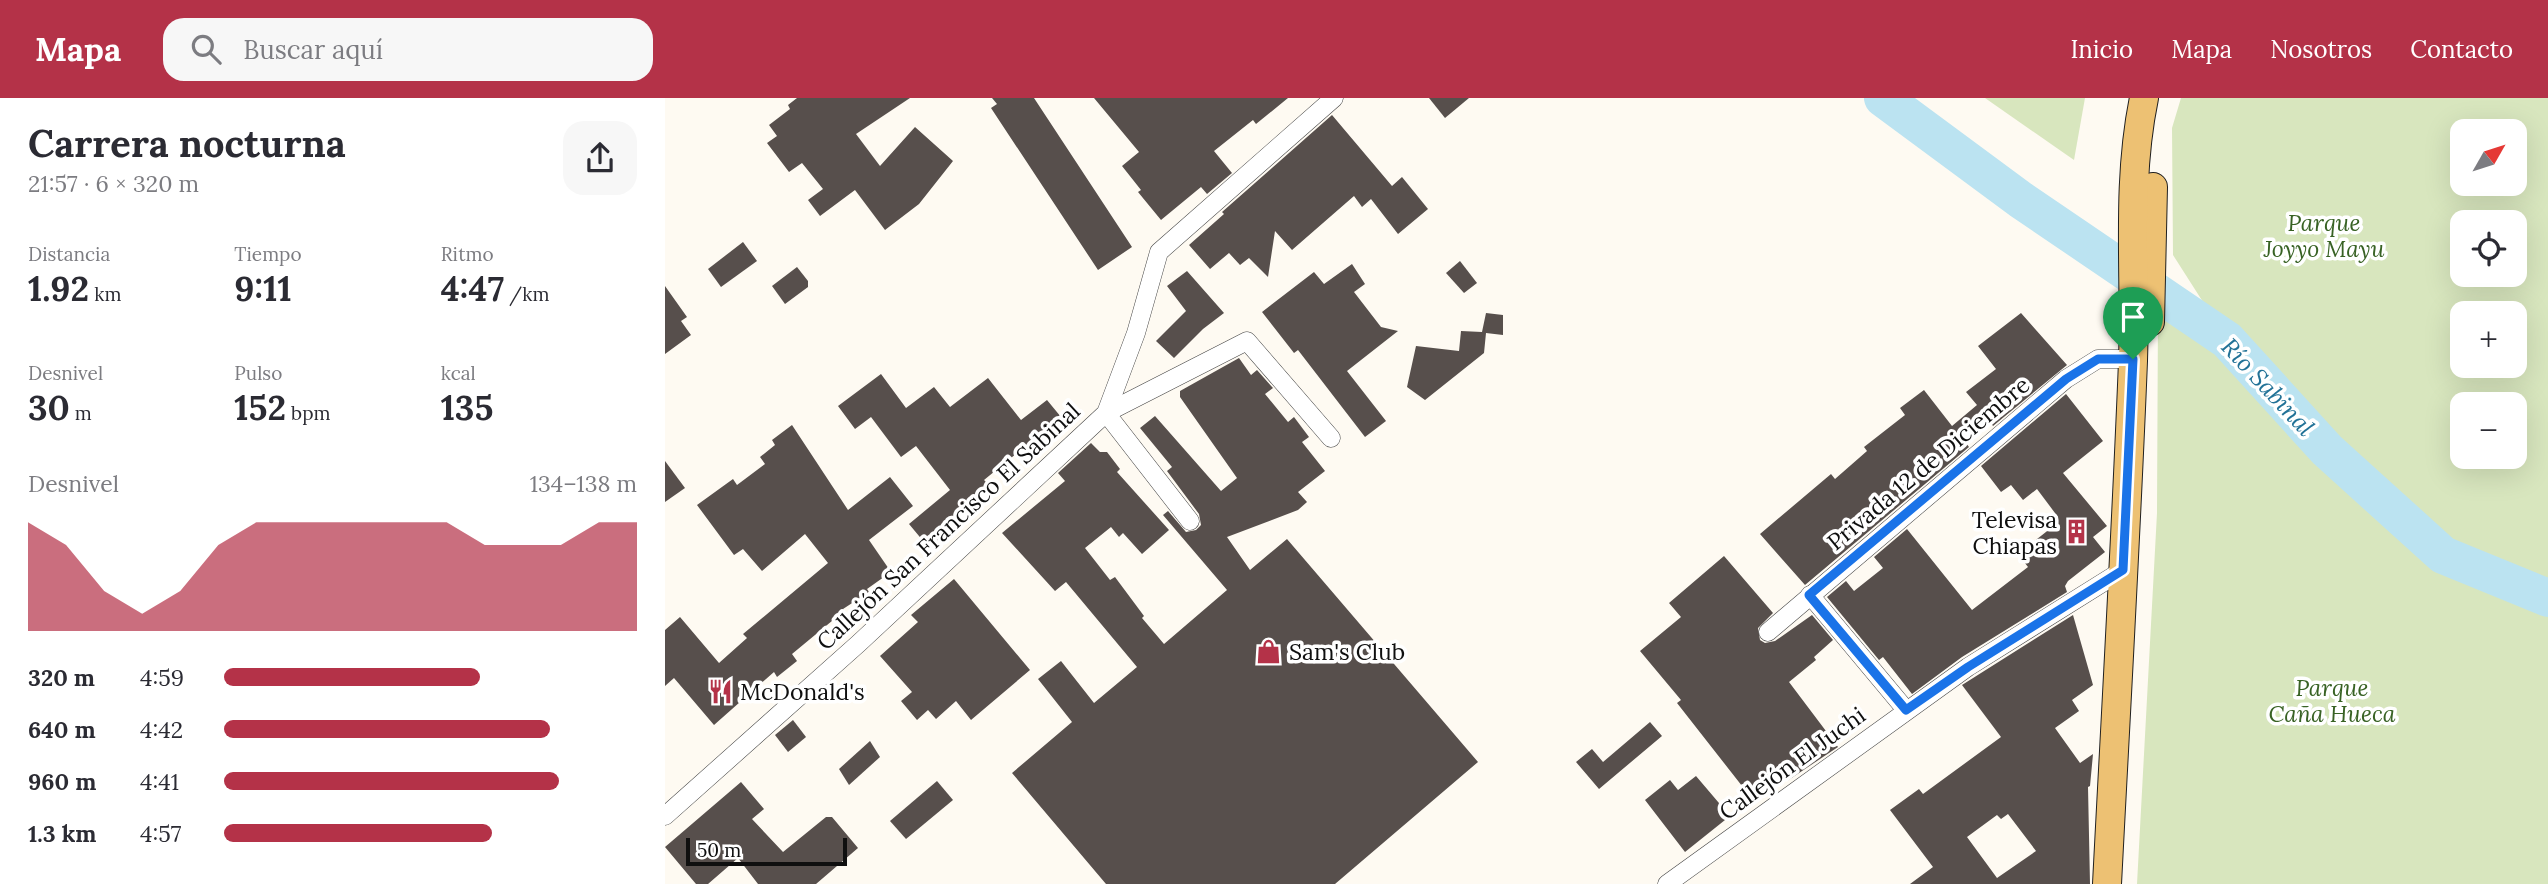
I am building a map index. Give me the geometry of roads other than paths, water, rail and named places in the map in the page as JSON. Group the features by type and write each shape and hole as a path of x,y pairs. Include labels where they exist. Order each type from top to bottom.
{"main road":[{"path":"2126,884 2142,309 2136,138 2144,98"},
{"path":"2142,260 2153,139 2161,98"},
{"path":"2107,884 2133,359 2142,309"}],"street":[{"name":"Callejón San Francisco El Sabinal","path":"665,816 858,644 1106,413 1136,334 1159,252 1334,98"},
{"path":"1190,521 1106,413 1247,341 1331,438"},
{"name":"Privada 12 de Diciembre","path":"1768,632 2066,379 2098,359 2133,359"},
{"name":"Callejón El Juchi","path":"1667,884 1968,667 2123,570"},
{"path":"1809,595 1906,710"}],"waterway":[{"name":"Río Sabinal","path":"1883,98 2021,200 2227,340 2327,450 2443,555 2548,598"}],"place":[{"name":"Televisa Chiapas","path":"2077,532"},
{"name":"Sam's Club","path":"1269,651"},
{"name":"McDonald's","path":"720,691"}],"park label":[{"name":"Parque Joyyo Mayu","path":"2324,235"},
{"name":"Parque Caña Hueca","path":"2332,700"}]}
